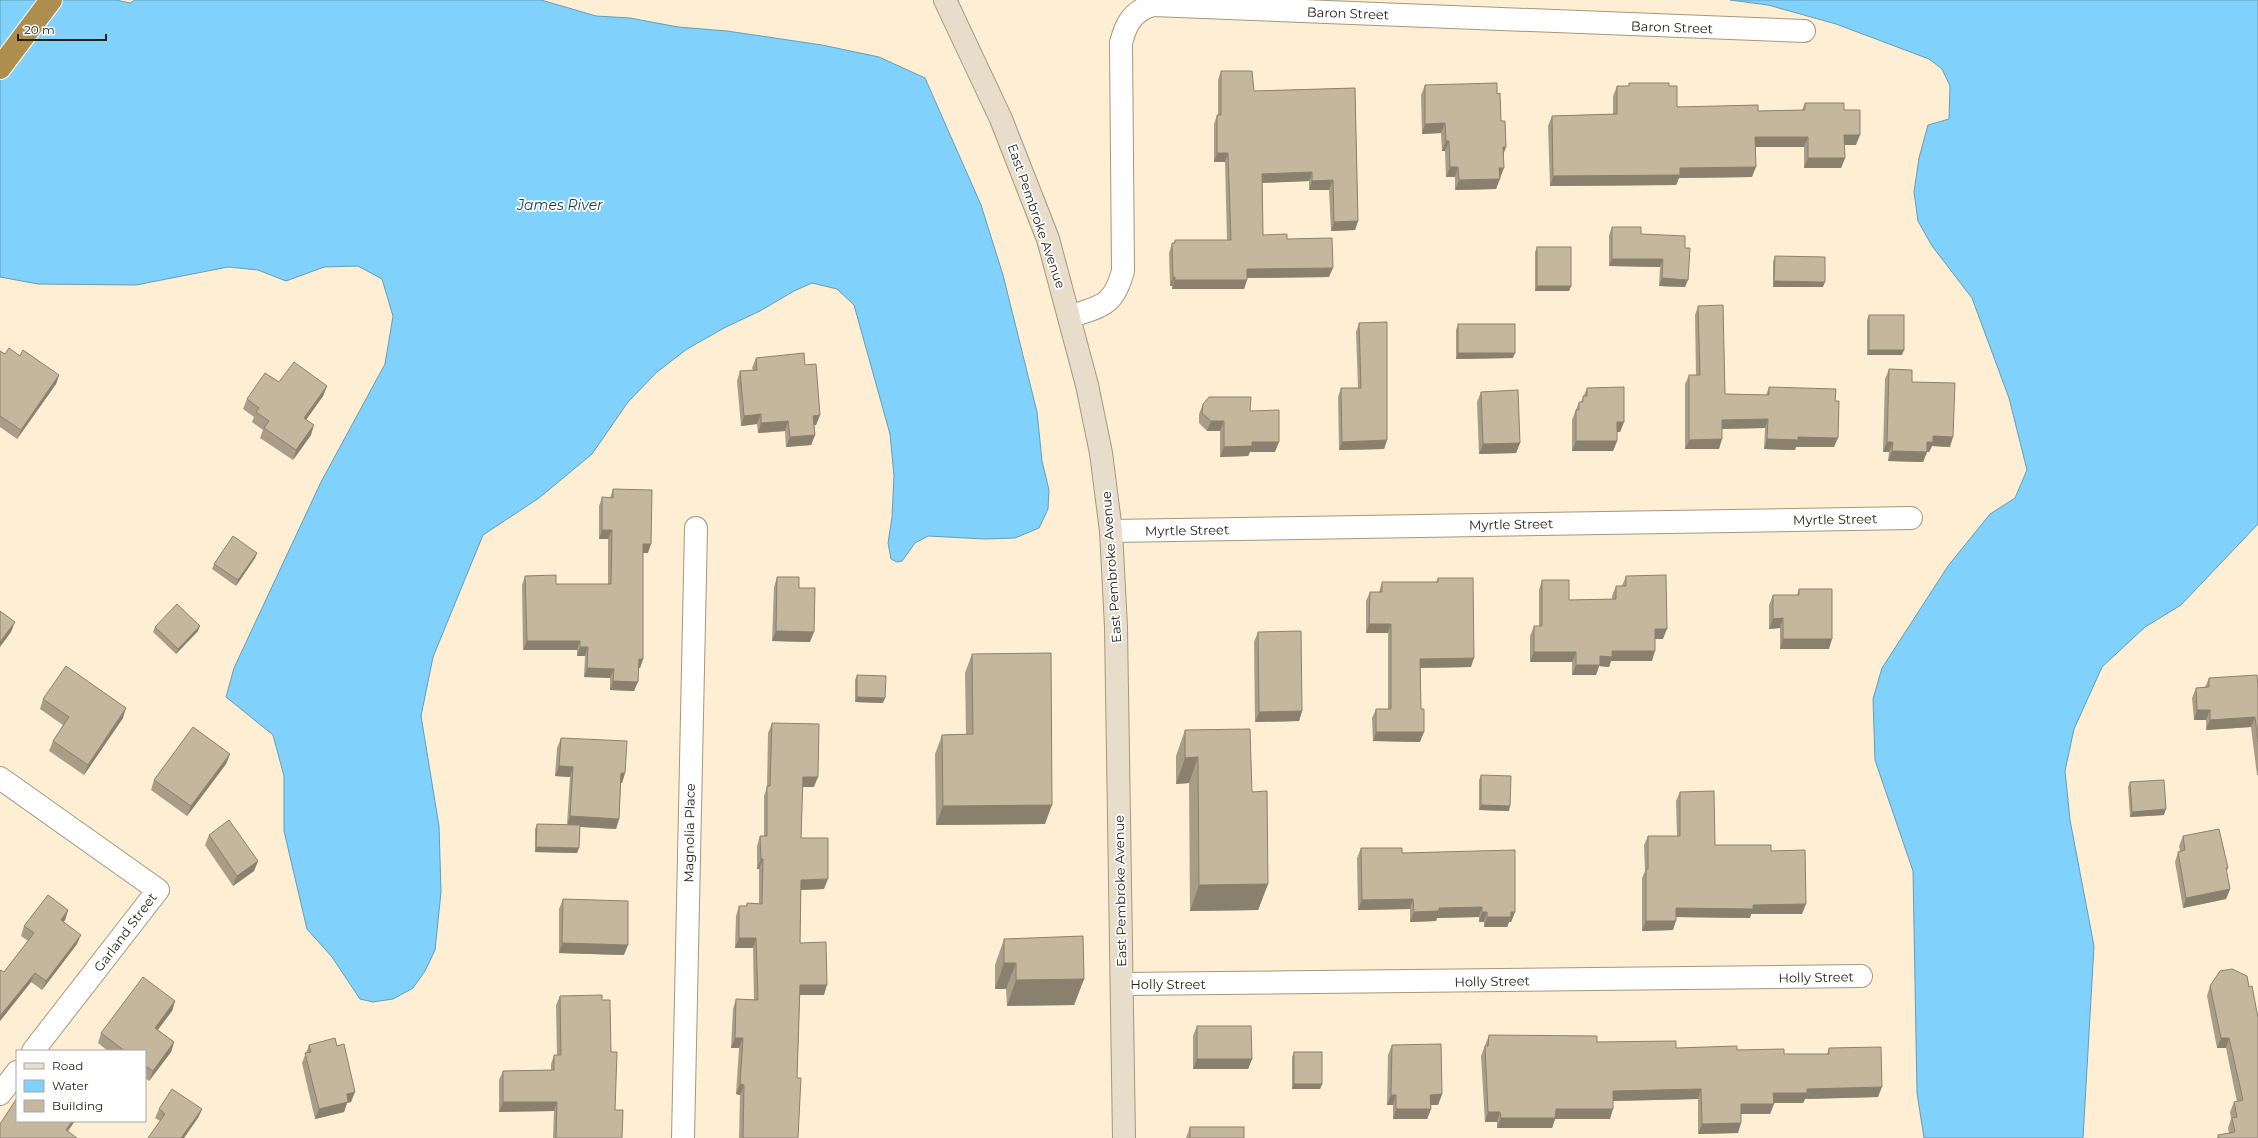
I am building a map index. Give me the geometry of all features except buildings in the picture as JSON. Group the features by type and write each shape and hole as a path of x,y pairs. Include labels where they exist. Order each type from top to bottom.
{"highway":[{"path":"0,68 51,0"}],"main road":[{"name":"East Pembroke Avenue","path":"945,0 998,112 1025,177 1048,240 1070,317 1094,418 1106,490 1111,531 1117,672 1124,1138"}],"street":[{"name":"Baron Street","path":"1070,317 1107,303 1118,289 1123,270 1120,43 1125,28 1133,15 1142,8 1153,5 1804,31"},
{"name":"Myrtle Street","path":"1111,531 1911,518"},
{"name":"Magnolia Place","path":"683,1138 696,528"},
{"name":"Garland Street","path":"0,778 158,890 35,1050"},
{"name":"Holly Street","path":"1122,984 1861,976"},
{"path":"0,1094 16,1073"}],"water":[{"name":"James River","path":"0,0 116,0 130,3 135,0 541,0 596,16 630,18 678,27 727,31 822,45 879,57 925,78 981,205 1003,275 1037,412 1042,461 1049,490 1048,509 1039,528 1015,538 984,539 928,536 915,543 902,561 897,562 891,559 888,543 892,517 894,476 890,434 854,305 837,289 812,283 794,291 760,311 724,328 687,349 657,372 628,402 592,454 539,498 483,535 433,657 421,716 439,826 441,892 435,950 425,971 413,988 393,999 373,1002 360,999 332,957 307,929 284,831 284,776 273,735 226,697 234,668 321,482 385,364 393,316 382,279 358,266 324,267 286,281 258,270 228,267 136,285 38,284 0,277"},
{"path":"1730,0 2258,0 2258,524 2181,605 2145,627 2102,667 2074,729 2065,771 2070,820 2094,946 2083,1138 1924,1138 1917,1093 1913,871 1875,760 1873,699 1882,668 1948,566 1990,514 2015,498 2027,470 2009,398 1972,298 1932,246 1918,221 1914,192 1919,158 1928,125 1949,119 1950,86 1942,69 1929,59 1836,24 1768,5"}]}
